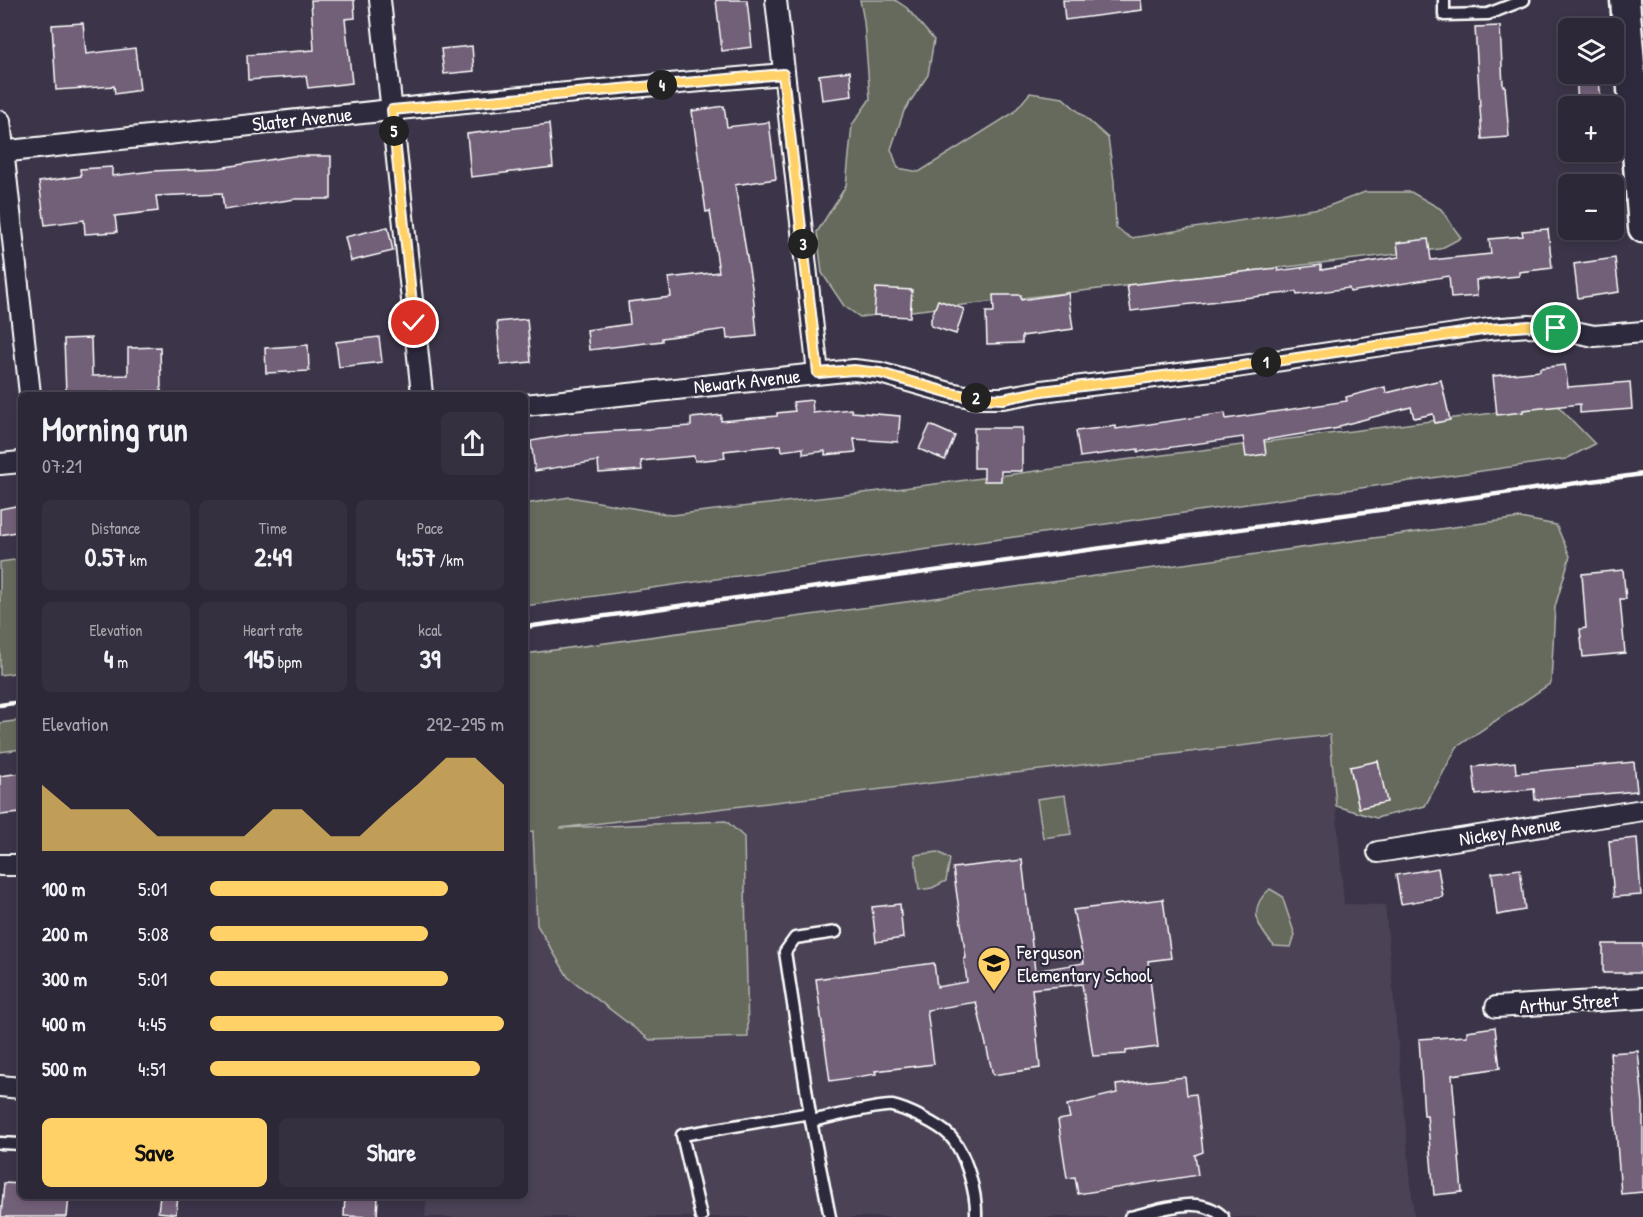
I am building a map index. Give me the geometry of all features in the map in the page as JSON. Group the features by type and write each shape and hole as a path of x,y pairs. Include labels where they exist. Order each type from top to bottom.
{"street":[{"path":"380,0 422,392"},
{"path":"776,0 818,373"},
{"path":"1624,0 1643,228"},
{"name":"Slater Avenue","path":"2,151 392,110 783,74"},
{"path":"0,121 30,392"},
{"name":"Newark Avenue","path":"528,405 854,370 880,373 950,393 976,398 1003,399 1042,391 1236,367 1489,329 1538,327 1594,336 1643,332"},
{"path":"0,464 18,462"},
{"name":"Nickey Avenue","path":"1378,852 1643,810"},
{"path":"0,865 18,865"},
{"name":"Arthur Street","path":"1496,1007 1643,998"},
{"path":"0,1086 18,1088"}],"lane":[{"path":"1444,0 1444,15 1488,14 1524,0"},
{"path":"830,1217 811,1117 785,952 795,938 836,932"},
{"path":"701,1217 682,1135 891,1105 919,1116 950,1136 966,1164 977,1202 976,1217"},
{"path":"0,1143 18,1144"},
{"path":"1130,1217 1186,1205 1202,1205 1224,1217"}],"shaded area":[{"path":"1330,735 1344,904 1385,905 1414,1217 425,1217 427,1199 528,1199 528,832"}],"green space":[{"path":"860,0 895,0 907,8 934,40 928,75 904,111 891,149 898,168 919,172 1013,113 1030,93 1063,98 1108,138 1114,181 1116,228 1131,238 1326,207 1365,192 1411,192 1441,209 1461,238 1440,249 860,317 844,306 822,273 817,232 846,186 852,125 870,99 864,21"},
{"path":"1557,405 1595,444 1566,459 528,606 528,504 570,497 672,515 880,491"},
{"path":"1520,518 1556,525 1570,556 1555,607 1551,683 1457,747 1425,806 1376,818 1336,806 1330,735 560,828 726,821 744,837 748,1037 650,1040 568,977 537,925 533,831 528,832 528,654"},
{"path":"18,559 18,672 0,675 0,562"},
{"path":"18,720 18,749 0,752 0,723"},
{"path":"1065,795 1071,834 1043,838 1037,799"},
{"path":"938,852 950,859 946,881 932,888 919,890 915,855"},
{"path":"1270,889 1282,896 1295,935 1291,947 1274,946 1259,925 1257,910 1259,903"}],"building":[{"path":"311,0 354,0 355,18 345,19 352,83 308,88 306,76 248,80 247,55 314,50"},
{"path":"716,0 747,0 752,47 722,51"},
{"path":"1063,0 1141,0 1142,10 1065,20"},
{"path":"83,23 86,54 135,48 140,90 115,94 114,86 56,90 52,25"},
{"path":"1500,26 1503,86 1505,86 1509,137 1482,139 1475,27"},
{"path":"472,46 474,71 444,74 441,49"},
{"path":"850,71 852,96 822,100 819,75"},
{"path":"1577,84 1599,84 1601,96 1577,96"},
{"path":"724,106 727,127 769,122 776,179 735,185 753,293 757,336 727,339 726,329 662,338 662,341 589,350 587,330 630,324 628,302 671,297 669,278 719,272 710,211 706,212 692,111"},
{"path":"549,124 553,167 471,177 467,134"},
{"path":"293,156 331,156 331,199 295,199 224,210 222,193 156,196 158,211 115,216 117,232 85,234 84,220 45,225 39,182 81,176 80,169 112,167 112,176 153,171 219,168"},
{"path":"388,227 393,251 351,261 345,237"},
{"path":"1548,229 1552,268 1519,272 1519,276 1476,280 1477,296 1451,298 1449,276 1350,292 1349,288 1297,295 1296,292 1131,311 1127,285 1277,268 1278,271 1321,265 1321,270 1399,257 1397,243 1428,239 1431,260 1491,254 1489,239 1523,236 1522,231"},
{"path":"1615,258 1619,292 1578,298 1574,264"},
{"path":"876,288 912,290 910,317 874,315"},
{"path":"1068,293 1073,329 1022,336 1022,343 987,344 986,312 994,312 993,295 1021,295 1021,300"},
{"path":"938,300 964,309 956,334 931,326 931,319"},
{"path":"527,319 531,362 501,365 497,322"},
{"path":"379,337 382,362 339,367 336,342"},
{"path":"91,338 92,376 128,375 128,348 160,347 161,391 66,392 64,339"},
{"path":"308,345 309,371 266,373 265,348"},
{"path":"1565,365 1568,387 1630,382 1632,409 1580,413 1580,404 1497,415 1493,376 1540,371 1540,368"},
{"path":"1441,380 1450,420 1435,423 1433,414 1414,418 1411,407 1339,426 1339,428 1264,440 1266,454 1246,457 1243,437 1138,452 1138,449 1080,457 1076,431 1116,426 1116,429 1225,413 1226,419 1347,401 1346,397 1385,387 1386,393"},
{"path":"812,400 813,413 851,409 852,412 900,416 898,442 854,439 856,452 825,455 825,451 803,454 803,448 782,451 781,445 724,451 725,458 695,461 694,456 641,461 642,470 599,473 598,461 535,471 531,441 573,434 691,426 691,418 721,415 721,421 777,416 777,413 795,411 793,402"},
{"path":"930,425 955,436 945,460 919,449"},
{"path":"974,428 1022,428 1022,471 1001,471 1001,481 984,481 984,468 974,468"},
{"path":"18,506 18,532 0,535 0,509"},
{"path":"1623,570 1626,599 1620,599 1625,653 1583,657 1580,629 1586,628 1582,574"},
{"path":"1378,761 1387,802 1359,808 1350,767"},
{"path":"1515,762 1516,773 1634,762 1637,791 1535,800 1534,789 1476,795 1473,767"},
{"path":"18,773 18,813 0,815 0,776"},
{"path":"1637,838 1641,895 1614,897 1609,841"},
{"path":"1022,860 1035,971 1084,963 1073,910 1163,899 1171,958 1148,961 1158,1047 1126,1051 1126,1054 1093,1056 1082,984 1032,989 1040,1068 993,1075 976,1002 927,1010 934,1064 875,1071 876,1074 830,1081 816,979 934,963 937,987 967,982 964,959 966,958 953,868"},
{"path":"1438,868 1443,897 1401,904 1396,875"},
{"path":"1520,869 1525,910 1497,915 1492,873"},
{"path":"900,904 903,938 876,942 872,907"},
{"path":"1603,944 1643,944 1643,973 1603,973"},
{"path":"1495,1027 1500,1068 1452,1075 1462,1192 1434,1195 1427,1115 1424,1115 1419,1039 1467,1036 1467,1031"},
{"path":"1638,1051 1643,1104 1643,1192 1621,1194 1610,1053"},
{"path":"1185,1077 1187,1095 1196,1094 1203,1152 1195,1155 1198,1175 1078,1194 1075,1177 1067,1178 1058,1120 1070,1118 1067,1105 1117,1093 1116,1085"},
{"path":"4,1183 18,1184 18,1199 69,1199 67,1217 1,1217"},
{"path":"160,1199 178,1199 176,1214 158,1212"},
{"path":"345,1199 378,1199 377,1217 344,1216"}],"railway":[{"path":"528,627 1643,474"},
{"path":"0,705 18,702"}],"place":[{"name":"Ferguson Elementary School","path":"994,992"}],"route":[{"path":"414,323 392,110 783,74 818,373 854,370 880,373 950,393 976,398 1003,399 1042,391 1236,367 1489,329 1529,326 1556,328"}]}
